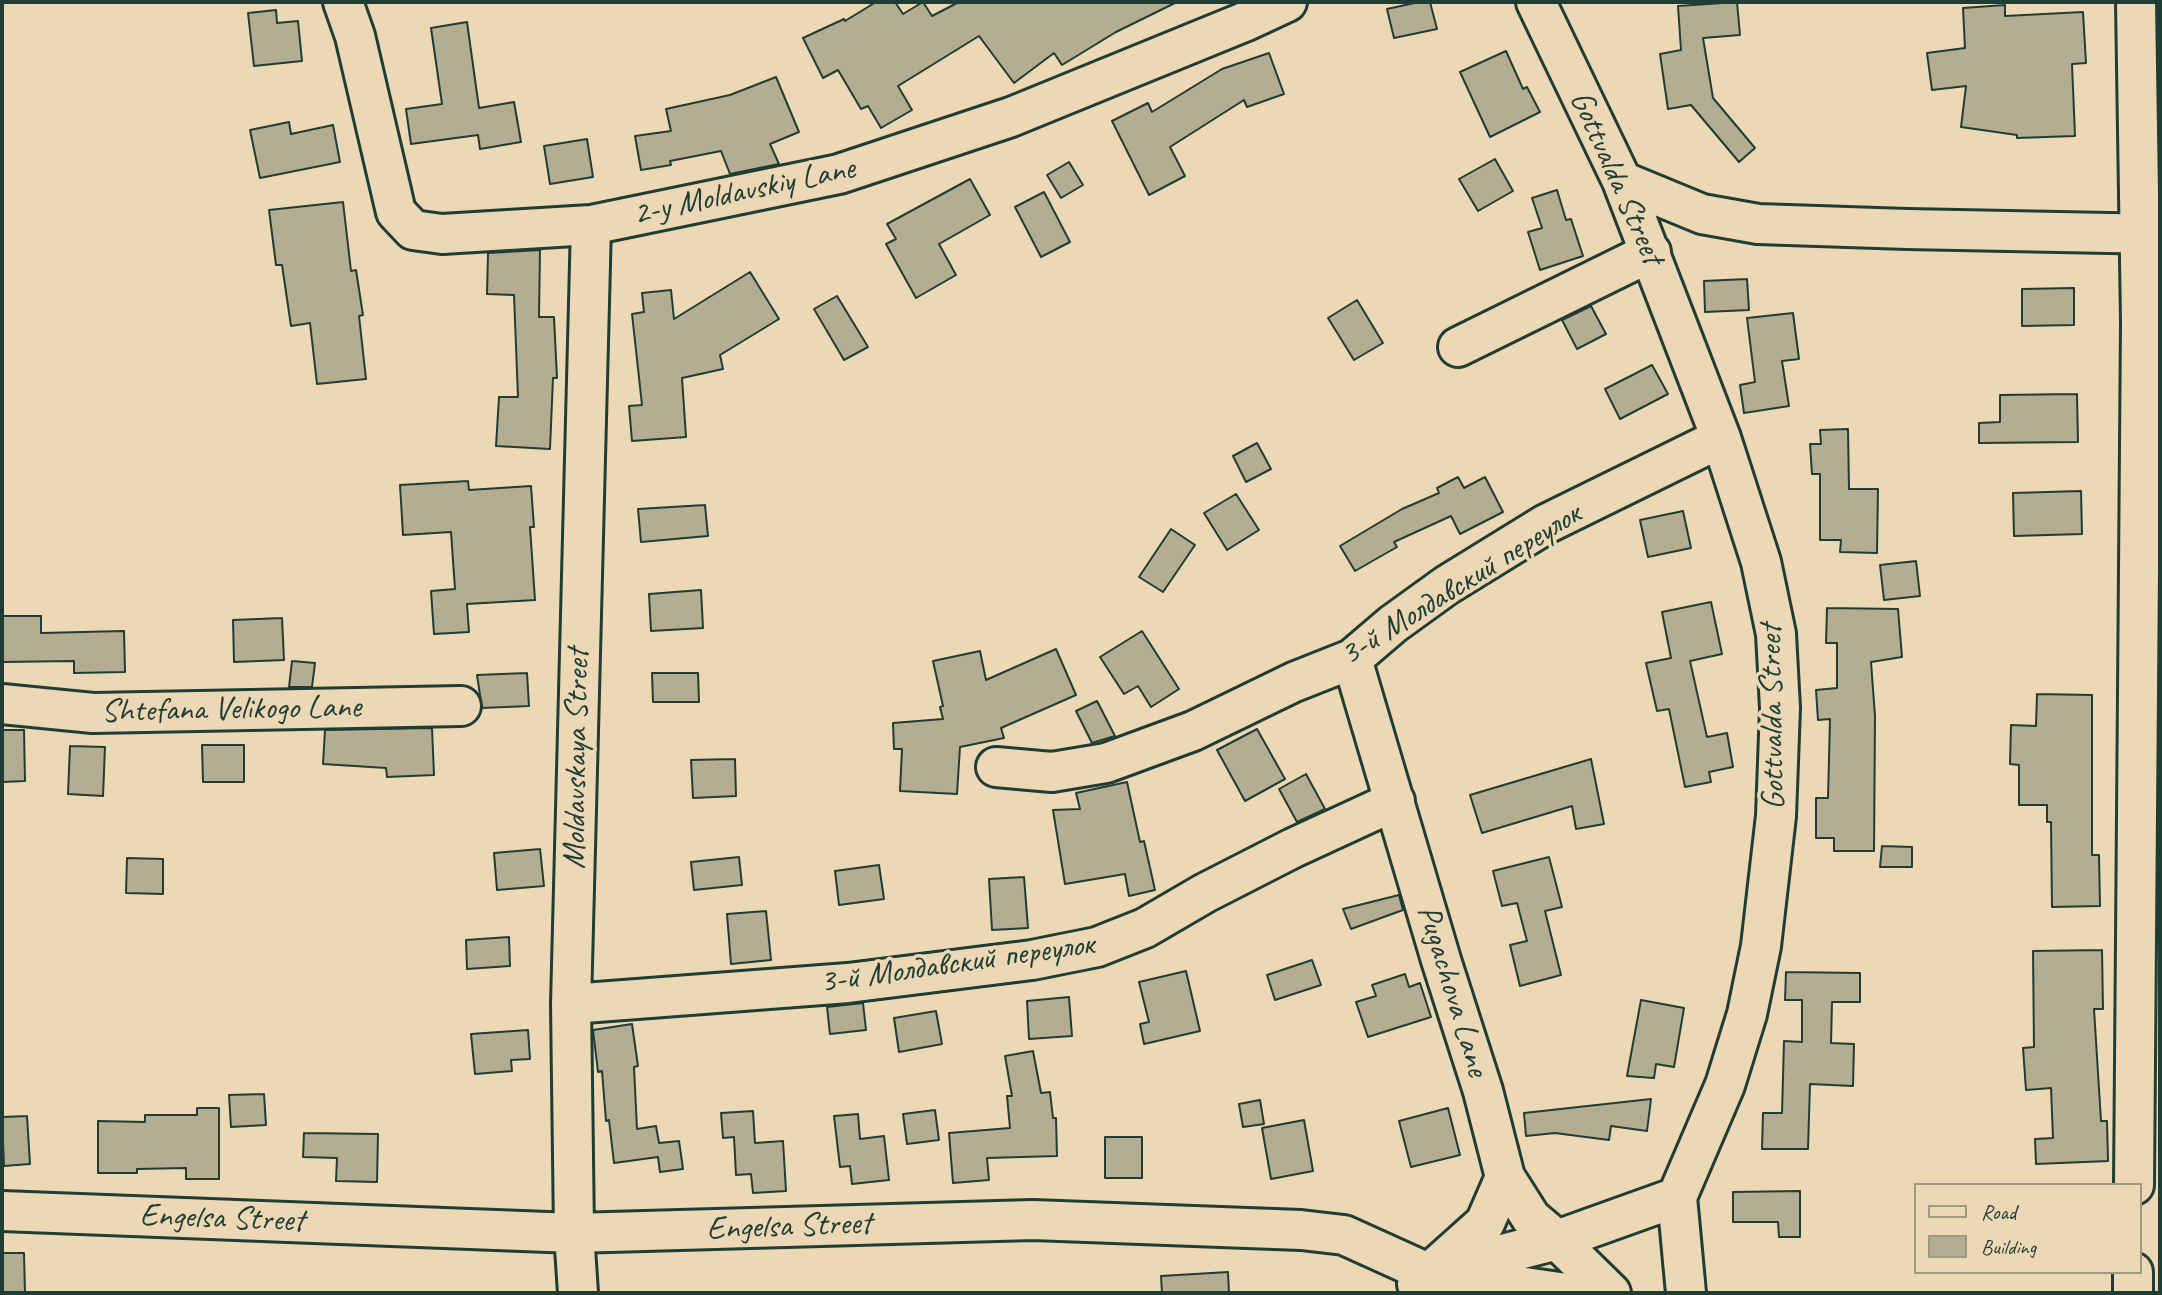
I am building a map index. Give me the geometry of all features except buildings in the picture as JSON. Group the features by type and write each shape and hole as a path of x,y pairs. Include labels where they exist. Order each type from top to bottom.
{"street":[{"name":"2-y Moldavskiy Lane","path":"343,2 355,36 396,212 413,230 443,234 591,225 839,174 1011,117 1287,2"},
{"name":"Gottvalda Street","path":"1536,2 1622,181 1651,252 1721,438 1761,562 1776,634 1780,708 1776,816 1761,946 1747,1014 1725,1086 1677,1197 1686,1293"},
{"path":"2134,1183 2151,234 2136,2"},
{"path":"1622,181 1702,214 1758,223 2151,234"},
{"name":"Moldavskaya Street","path":"578,1293 574,1233 571,1004 591,225"},
{"path":"1458,347 1651,252"},
{"name":"3-й Молдавский переулок","path":"996,767 1052,772 1106,763 1193,731 1294,682 1352,659 1393,624 1447,585 1546,524 1721,438"},
{"name":"Pugachova Lane","path":"1352,659 1441,961 1483,1091 1505,1177 1531,1218 1611,1293"},
{"name":"Shtefana Velikogo Lane","path":"2,704 93,713 461,706"},
{"name":"3-й Молдавский переулок","path":"571,1004 848,983 1032,960 1097,947 1145,928 1205,893 1293,848 1395,801"},
{"path":"1418,1283 1485,1223 1505,1177"},
{"path":"1418,1283 1557,1240 1677,1197"},
{"name":"Engelsa Street","path":"2,1211 574,1233 1033,1220 1301,1230 1344,1235 1418,1283 1566,1293"},
{"path":"2133,1274 2133,1293"}]}
